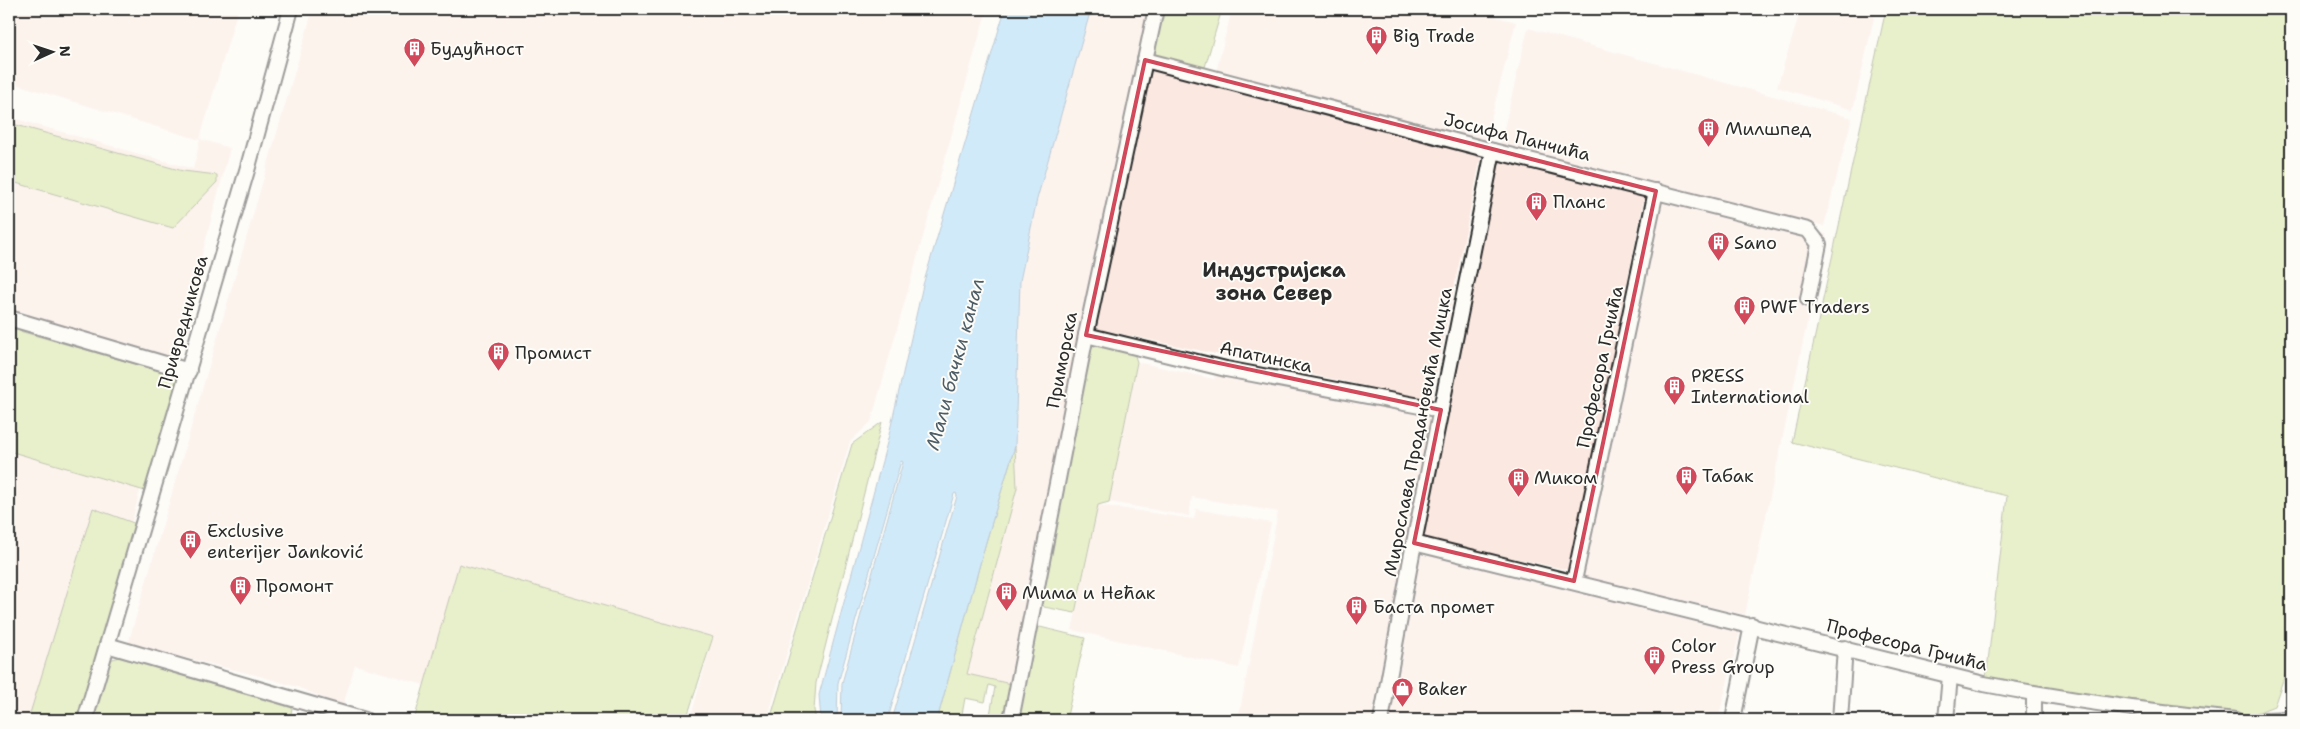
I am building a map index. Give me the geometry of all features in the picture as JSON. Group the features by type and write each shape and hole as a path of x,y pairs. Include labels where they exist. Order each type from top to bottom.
{"street":[{"name":"Привредникова","path":"84,720 189,371 277,66 291,9"},
{"name":"Приморска","path":"1011,720 1086,335 1156,9"},
{"name":"Јосифа Панчића","path":"1145,60 1493,151 1808,230 1819,244 1808,299"},
{"name":"Мирослава Продановића Мицка","path":"1381,720 1414,543 1493,151"},
{"name":"Професора Грчића","path":"1574,581 1656,191"},
{"path":"9,318 189,371"},
{"name":"Апатинска","path":"1086,335 1226,369 1441,410"},
{"name":"Професора Грчића","path":"1414,543 1845,648 1950,676 2034,694 2165,717 2236,720"},
{"path":"1734,720 1752,625"},
{"path":"107,645 365,720"},
{"path":"1840,720 1845,648"},
{"path":"1946,720 1950,676"},
{"path":"2034,694 2034,720"},
{"path":"2265,720 2291,718"}],"highlighted area":[{"path":"1145,60 1656,191 1574,581 1414,543 1441,410 1086,335"}],"shaded area":[{"path":"9,9 238,9 200,139 230,148 135,510 76,720 9,720 9,117 193,169 200,140 9,82"},
{"path":"313,9 987,9 871,422 850,442 767,720 690,720 713,637 459,564 424,685 355,665 343,706 297,687 128,644"},
{"path":"1091,9 1150,9 1011,684 967,675 1017,488 1015,446 1020,281 1037,199"},
{"path":"1232,9 1467,9 1516,22 1485,142 1216,72"},
{"path":"1801,9 1876,9 1853,110 1777,87"},
{"path":"1528,28 1852,118 1824,226 1500,145"},
{"path":"1150,68 1321,112 1481,157 1431,400 1094,328"},
{"path":"1498,158 1645,194 1569,570 1420,538"},
{"path":"1659,198 1826,234 1745,615 1582,576"},
{"path":"1137,362 1214,379 1216,371 1432,414 1371,720 1238,720 1278,512 1192,497 1189,516 1109,502"},
{"path":"1098,505 1194,519 1196,509 1271,523 1239,668 1072,630"},
{"path":"1419,552 1740,632 1718,720 1386,720"}],"green space":[{"path":"1161,9 1222,9 1205,67 1151,56"},
{"path":"1886,9 2291,9 2291,657 2274,706 2241,719 1986,679 2007,496 1792,442"},
{"path":"9,123 183,171 217,175 217,182 173,228 9,181"},
{"path":"9,328 178,376 145,491 9,451"},
{"path":"1092,343 1134,353 1137,362 1109,502 1098,505 1075,613 1044,607 1041,599 1087,359"},
{"path":"882,422 816,683 814,710 816,720 770,720 852,444"},
{"path":"1015,446 1017,488 967,674 1011,684 1002,720 993,720 990,715 995,687 989,685 985,702 965,698 961,720 937,720 986,542"},
{"path":"93,508 139,525 83,720 28,720"},
{"path":"459,564 713,637 686,720 414,720"},
{"path":"1040,627 1085,638 1066,720 1018,720 1035,631"},
{"path":"120,657 292,708 290,720 91,720 109,660"}],"water":[{"name":"Мали бачки канал","path":"1005,9 1091,9 1037,199 1020,281 1015,446 986,542 937,720 892,720 957,496 956,493 954,494 889,715 886,720 841,720 842,683 903,462 901,461 838,683 837,720 821,720 819,695 888,439 923,285"}],"place":[{"name":"Big Trade","path":"1377,55"},
{"name":"Будућност","path":"414,68"},
{"name":"Милшпед","path":"1709,148"},
{"name":"Планс","path":"1537,221"},
{"name":"Sano","path":"1718,262"},
{"name":"PWF Traders","path":"1744,326"},
{"name":"Промист","path":"499,372"},
{"name":"PRESS International","path":"1675,405"},
{"name":"Табак","path":"1686,495"},
{"name":"Миком","path":"1518,497"},
{"name":"Exclusive enterijer Janković","path":"191,560"},
{"name":"Промонт","path":"240,605"},
{"name":"Мима и Нећак","path":"1006,612"},
{"name":"Баста промет","path":"1357,626"},
{"name":"Color Press Group","path":"1655,675"},
{"name":"Baker","path":"1402,708"}],"district":[{"name":"Индустријска зона Север","path":"1274,282"}]}
